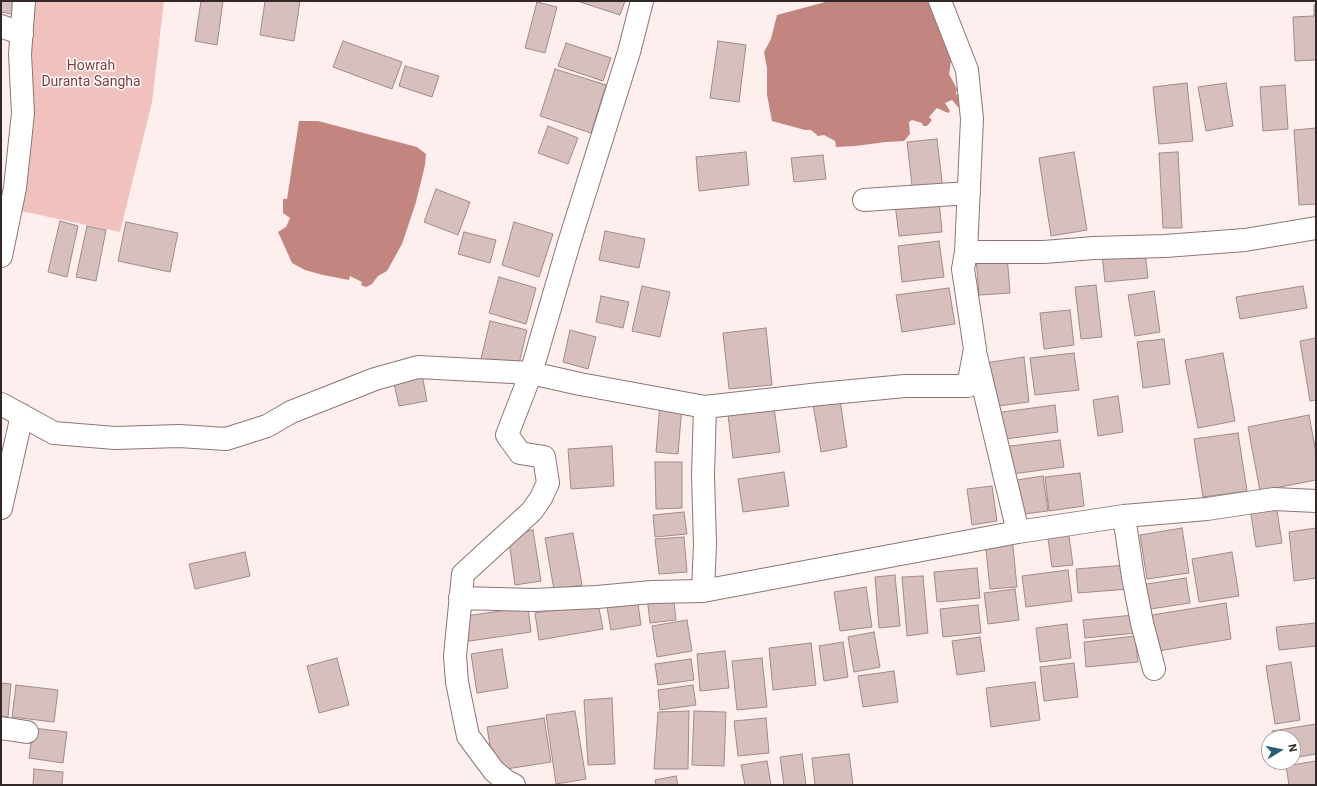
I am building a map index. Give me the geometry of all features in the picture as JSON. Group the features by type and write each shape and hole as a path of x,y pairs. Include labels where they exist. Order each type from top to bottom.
{"street":[{"path":"1,256 15,188 20,143 22,114 20,54 24,1"},
{"path":"507,784 494,770 468,736 457,682 455,656 463,574 532,511 541,498 548,483 544,456 520,453 507,435 531,373 571,235 629,52 642,1"},
{"path":"940,1 968,70 972,120 966,252 963,268 974,349 1018,532"},
{"path":"1,26 22,34"},
{"path":"864,200 969,193"},
{"path":"966,252 1044,252 1094,248 1165,246 1245,240 1316,228"},
{"path":"1,404 54,433 115,438 178,436 226,439 267,426 291,412 375,379 418,367 531,373 580,384 705,407 905,386 968,386 974,349"},
{"path":"703,591 705,544 703,475 705,407"},
{"path":"1,508 22,415"},
{"path":"460,598 534,600 597,597 652,592 703,591 1018,532 1124,516 1207,509 1274,499 1316,501"},
{"path":"1124,516 1142,623 1154,669"},
{"path":"1,728 27,732"}],"green space":[{"name":"Howrah Duranta Sangha","path":"33,1 164,1 152,102 120,232 16,210"}],"shaded area":[{"path":"829,1 929,1 934,10 949,50 951,62 949,74 957,89 956,94 963,97 963,105 958,107 952,100 945,103 950,111 948,113 937,108 929,117 932,120 927,126 923,126 922,123 912,120 909,122 910,134 904,141 855,146 836,147 835,141 824,135 818,136 811,130 805,130 772,121 767,95 767,68 764,52 771,39 777,15"},
{"path":"299,121 318,121 417,147 426,154 425,165 416,202 402,244 387,271 378,276 372,284 366,287 361,285 362,282 350,276 349,280 323,275 305,270 292,263 278,232 286,227 290,218 283,213 283,199 287,199"}],"building":[{"path":"1,1 15,1 12,14 1,12"},
{"path":"201,1 223,1 217,45 195,41"},
{"path":"265,1 300,1 294,41 260,35"},
{"path":"577,1 625,1 620,15"},
{"path":"537,2 557,7 545,53 525,48"},
{"path":"1316,4 1316,60 1295,61 1293,17 1314,16 1314,5"},
{"path":"343,41 402,62 392,89 333,67"},
{"path":"718,41 746,45 739,102 710,98"},
{"path":"566,43 611,58 603,81 558,66"},
{"path":"405,66 439,76 432,97 399,86"},
{"path":"555,69 606,85 591,133 540,116"},
{"path":"1187,83 1193,141 1159,144 1153,87"},
{"path":"1226,83 1233,126 1206,131 1198,87"},
{"path":"1285,85 1288,129 1263,131 1260,87"},
{"path":"548,126 578,138 568,164 538,153"},
{"path":"1316,128 1316,204 1299,205 1294,130"},
{"path":"937,139 943,190 913,194 907,142"},
{"path":"746,152 749,185 699,191 696,157"},
{"path":"1074,152 1087,230 1051,236 1039,158"},
{"path":"1178,152 1182,228 1163,228 1159,153"},
{"path":"823,155 826,179 794,182 791,158"},
{"path":"436,189 470,202 458,235 424,222"},
{"path":"939,200 942,232 899,236 895,204"},
{"path":"60,221 78,226 67,277 48,272"},
{"path":"126,222 178,233 170,272 118,261"},
{"path":"514,222 553,234 539,277 502,265"},
{"path":"87,226 106,230 96,281 76,277"},
{"path":"605,231 645,239 639,268 599,260"},
{"path":"464,232 496,240 490,263 458,254"},
{"path":"939,241 944,277 902,282 898,246"},
{"path":"1145,251 1148,278 1105,282 1102,255"},
{"path":"1007,255 1010,293 979,295 976,257"},
{"path":"499,277 536,288 526,324 489,313"},
{"path":"1096,285 1102,337 1081,339 1075,287"},
{"path":"642,286 670,292 660,337 632,331"},
{"path":"1303,286 1307,308 1240,319 1236,297"},
{"path":"949,288 955,324 902,332 896,295"},
{"path":"1154,291 1160,332 1135,336 1128,295"},
{"path":"601,296 629,302 623,328 596,322"},
{"path":"1070,310 1074,345 1044,349 1040,313"},
{"path":"490,321 527,330 518,368 481,359"},
{"path":"766,328 772,385 729,389 723,333"},
{"path":"570,330 596,337 588,369 563,362"},
{"path":"1316,338 1316,400 1310,401 1300,341"},
{"path":"1164,339 1170,384 1143,388 1137,342"},
{"path":"1074,353 1079,390 1035,395 1030,358"},
{"path":"1223,353 1235,421 1198,428 1185,360"},
{"path":"1024,357 1029,402 990,407 985,363"},
{"path":"422,374 427,401 399,406 393,379"},
{"path":"839,393 847,447 821,452 812,398"},
{"path":"1118,396 1123,432 1098,436 1093,400"},
{"path":"773,400 780,452 733,458 727,406"},
{"path":"660,404 682,406 678,454 656,452"},
{"path":"1055,405 1058,432 998,440 995,413"},
{"path":"1309,415 1316,453 1316,480 1260,491 1248,427"},
{"path":"1238,433 1247,491 1203,497 1194,439"},
{"path":"1060,440 1064,467 1005,475 1002,447"},
{"path":"612,446 614,486 571,489 568,449"},
{"path":"655,462 682,462 682,508 656,509"},
{"path":"784,472 789,506 743,512 738,479"},
{"path":"1080,473 1084,506 1049,511 1045,477"},
{"path":"1043,476 1048,511 1015,515 1010,481"},
{"path":"992,486 997,521 972,525 967,489"},
{"path":"1276,504 1282,543 1256,547 1250,508"},
{"path":"684,512 687,534 655,537 653,515"},
{"path":"1182,528 1189,573 1147,579 1140,535"},
{"path":"1316,528 1316,578 1294,581 1289,532"},
{"path":"1068,529 1073,565 1052,567 1047,532"},
{"path":"533,530 541,581 515,585 508,534"},
{"path":"573,533 582,585 554,590 545,538"},
{"path":"684,537 687,572 659,574 655,539"},
{"path":"1012,537 1017,587 990,589 985,540"},
{"path":"245,552 250,576 195,589 189,564"},
{"path":"1232,552 1239,596 1199,602 1192,559"},
{"path":"1127,565 1129,589 1078,593 1076,569"},
{"path":"977,568 980,598 937,602 934,572"},
{"path":"1068,570 1072,601 1026,607 1022,576"},
{"path":"895,575 900,626 879,628 875,577"},
{"path":"923,576 928,633 907,636 902,577"},
{"path":"1186,578 1190,603 1144,610 1140,585"},
{"path":"866,587 872,627 840,631 834,592"},
{"path":"1015,589 1019,620 988,624 984,593"},
{"path":"673,594 676,620 650,623 647,597"},
{"path":"637,597 641,625 611,630 606,602"},
{"path":"598,603 603,629 539,640 535,613"},
{"path":"1226,603 1231,639 1152,652 1146,616"},
{"path":"978,605 981,633 943,637 940,609"},
{"path":"528,607 531,632 463,642 459,617"},
{"path":"1134,615 1136,633 1085,638 1083,620"},
{"path":"687,620 692,651 657,657 652,626"},
{"path":"1316,623 1316,646 1279,650 1276,627"},
{"path":"1067,624 1071,658 1040,662 1036,628"},
{"path":"874,632 880,667 854,672 848,637"},
{"path":"1135,636 1138,662 1086,667 1084,642"},
{"path":"980,637 985,671 957,675 952,641"},
{"path":"843,642 848,677 824,681 819,646"},
{"path":"811,643 816,685 773,690 769,648"},
{"path":"502,649 508,688 477,693 471,654"},
{"path":"725,651 729,688 700,691 697,654"},
{"path":"337,658 349,705 319,713 307,666"},
{"path":"762,658 767,707 737,710 732,661"},
{"path":"691,659 694,680 658,685 655,664"},
{"path":"1291,662 1300,720 1275,724 1266,666"},
{"path":"1074,663 1078,697 1044,701 1040,667"},
{"path":"894,671 898,702 863,707 858,676"},
{"path":"1035,682 1040,720 991,727 986,688"},
{"path":"1,683 11,684 8,717 1,716"},
{"path":"16,685 58,690 54,722 12,717"},
{"path":"693,685 696,705 660,710 658,690"},
{"path":"612,698 615,764 588,765 584,700"},
{"path":"575,711 586,779 556,784 546,715"},
{"path":"689,711 688,769 654,769 658,712"},
{"path":"694,711 726,712 724,766 692,765"},
{"path":"544,718 551,762 494,771 487,727"},
{"path":"766,718 769,753 738,756 734,721"},
{"path":"1316,724 1316,754 1301,757 1301,730 1278,730"},
{"path":"33,728 67,732 63,763 29,758"},
{"path":"802,754 806,785 784,785 780,757"},
{"path":"849,754 853,785 815,785 812,758"},
{"path":"767,761 771,785 745,785 741,765"},
{"path":"1316,761 1316,785 1289,785 1287,770 1301,770 1301,764"},
{"path":"34,769 63,772 62,785 33,785"},
{"path":"676,776 678,785 656,785 655,780"}]}
